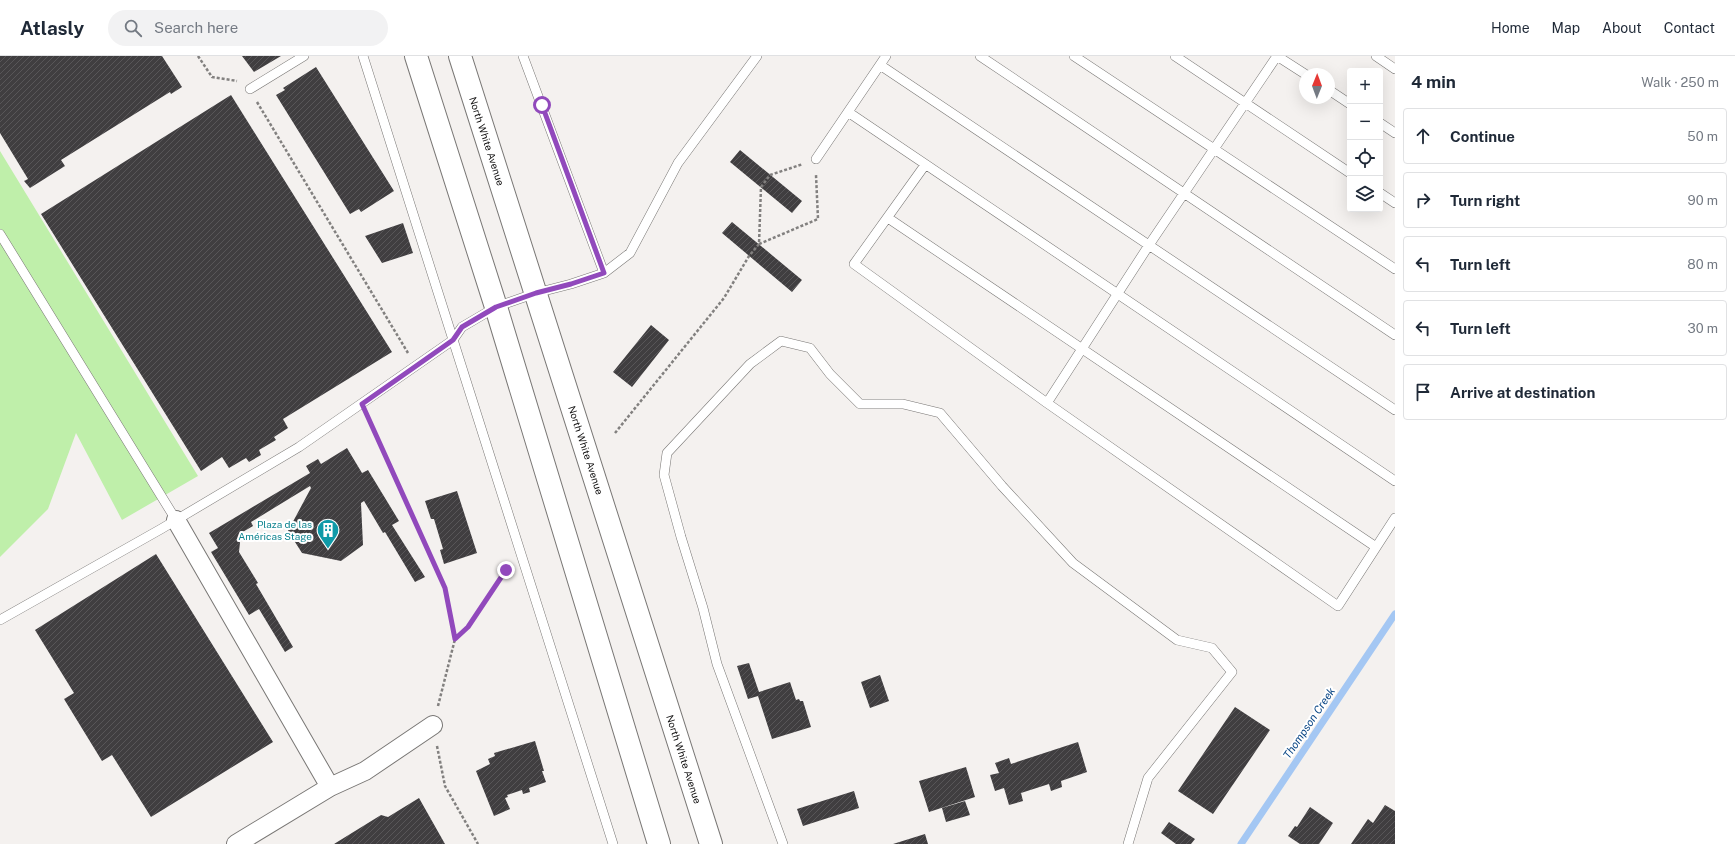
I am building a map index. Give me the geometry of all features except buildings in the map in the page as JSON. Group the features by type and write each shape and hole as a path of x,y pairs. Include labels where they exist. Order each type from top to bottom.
{"main road":[{"path":"416,56 496,307 660,844"},
{"name":"North White Avenue","path":"460,56 711,844"}],"street":[{"path":"176,520 330,787"},
{"path":"245,842 330,787 364,771 433,725"}],"lane":[{"path":"250,89 304,56"},
{"path":"363,56 613,844"},
{"path":"523,56 604,273"},
{"path":"0,620 176,520 299,447 453,340 462,327 496,307 536,293 571,284 604,273 630,253 678,163 757,56"},
{"path":"816,159 886,56"},
{"path":"980,56 1395,335"},
{"path":"1074,56 1395,269"},
{"path":"1175,56 1347,171"},
{"path":"1047,403 1149,245 1277,56 1299,70"},
{"path":"1376,56 1395,69"},
{"path":"880,65 1395,410"},
{"path":"1335,94 1347,102"},
{"path":"848,112 1395,481"},
{"path":"1383,125 1395,133"},
{"path":"925,165 854,264 1047,403 1338,606 1395,518"},
{"path":"1383,195 1395,203"},
{"path":"888,218 1376,547"},
{"path":"0,234 176,520"},
{"path":"783,844 717,664 703,608 664,475 667,453 750,364 781,341 810,348 830,374 860,404 903,404 940,413 1002,486 1073,563 1177,640 1212,648 1232,672 1148,778 1128,844"}],"path":[{"path":"198,56 212,77 246,83 416,367"},
{"path":"615,433 724,298 749,256 759,244 818,219 816,159 770,175 761,187 759,244"},
{"path":"362,404 445,588 455,639 433,725 445,786 478,844"},
{"path":"455,639 468,627 506,570"}],"green space":[{"path":"0,151 198,476 122,520 76,433 48,509 0,557"}],"waterway":[{"name":"Thompson Creek","path":"1241,844 1395,614"}],"place":[{"name":"Plaza de las Américas Stage","path":"328,550"}],"route":[{"path":"506,570 468,627 455,639 445,588 362,404 453,340 462,327 496,307 536,293 571,284 604,273 542,105"}]}
